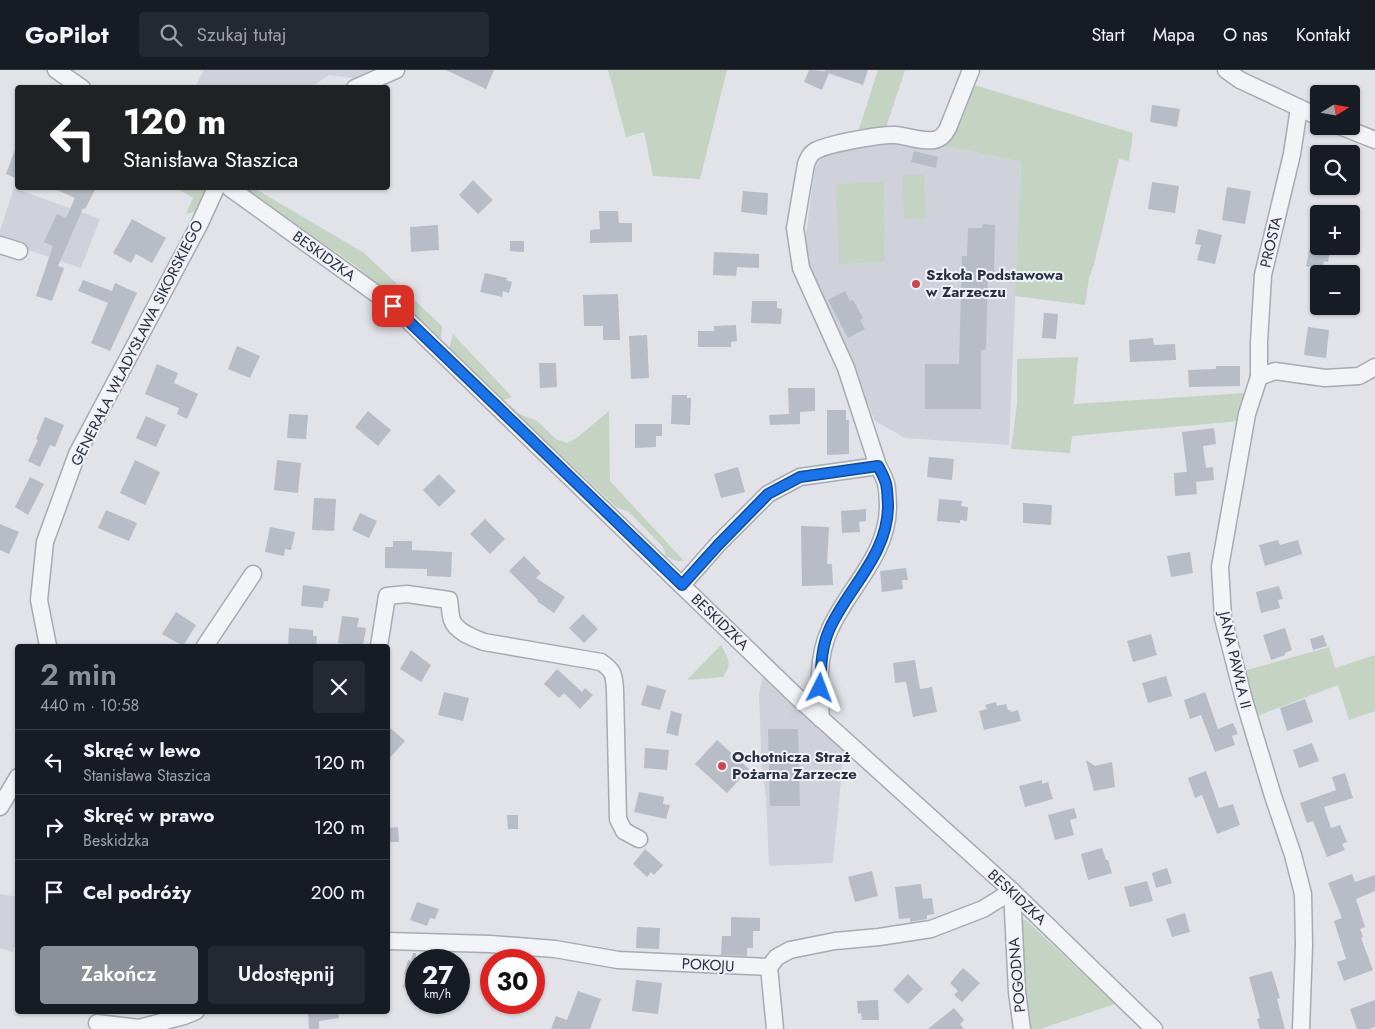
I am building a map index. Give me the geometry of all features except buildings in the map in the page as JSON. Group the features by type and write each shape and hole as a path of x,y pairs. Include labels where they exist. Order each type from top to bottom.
{"street":[{"path":"56,70 78,85"},
{"path":"362,85 396,70"},
{"path":"821,719 822,657 830,629 876,553 885,534 888,519 887,482 878,466 846,368 801,268 795,228 806,164 814,152 822,148 871,136 894,135 932,140 939,138 945,134 948,128 971,70"},
{"path":"1226,70 1240,80 1310,113"},
{"name":"PROSTA","path":"1259,377 1263,275 1292,154 1299,108"},
{"path":"1360,134 1375,140"},
{"name":"GENERAŁA WŁADYSŁAWA SIKORSKIEGO","path":"48,644 39,600 45,542 77,454 200,223 215,190"},
{"name":"BESKIDZKA","path":"233,190 393,306 821,719 1012,891 1154,1029"},
{"path":"0,245 19,251"},
{"path":"1259,377 1275,371 1325,378 1359,376 1375,367"},
{"name":"JANA PAWŁA II","path":"1259,377 1246,423 1228,518 1220,576 1223,618 1244,700 1272,796 1293,855 1304,894 1301,1029"},
{"path":"682,585 768,494 800,477 878,466"},
{"path":"207,644 253,574"},
{"path":"379,644 387,596 407,594 449,600 452,621 456,627 471,637 484,642 601,662 608,667 614,675 615,690 618,819 624,831 639,839"},
{"path":"0,807 15,782"},
{"path":"774,1029 769,967 777,957 790,950 835,941 879,937 930,929 983,909 1012,891"},
{"name":"POGODNA","path":"1012,891 1017,992 1022,1029"},
{"name":"POKOJU","path":"390,941 500,944 555,949 618,960 769,967"},
{"path":"96,1021 138,1028 189,1014"}],"shaded area":[{"path":"204,70 372,70 353,78 329,75 314,85 196,85"},
{"name":"Szkoła Podstawowa w Zarzeczu","path":"875,140 965,150 1021,162 1009,445 905,438 875,421 804,251 815,167 824,155"},
{"path":"14,188 15,190 100,219 81,268 0,240 0,231"},
{"path":"765,677 844,749 833,863 769,866 766,796 762,773 759,694 762,679"},
{"path":"0,894 15,897 15,944 13,952 0,948"}],"green space":[{"path":"608,70 727,70 700,179 653,176 644,132 626,137"},
{"path":"878,70 905,70 884,133 857,135"},
{"path":"971,84 1133,133 1129,161 1119,159 1089,278 1085,305 1015,296 1021,162 965,150 932,146"},
{"path":"902,175 924,175 926,218 904,219"},
{"path":"883,182 885,262 839,264 836,184"},
{"path":"180,190 207,190 197,211 186,214 193,198"},
{"path":"245,190 257,190 364,253 442,326 441,343 356,266"},
{"path":"453,334 512,397 504,400 449,349"},
{"path":"1078,357 1074,404 1247,393 1240,421 1072,436 1070,453 1011,449 1017,404 1017,359"},
{"path":"609,411 610,481 684,561 676,561 666,556 663,547 629,512 616,507 517,413 537,421 556,439 567,443 578,437"},
{"path":"721,645 729,664 723,677 687,680"},
{"path":"1329,647 1335,668 1375,655 1375,711 1349,720 1338,685 1254,717 1240,672"},
{"path":"1020,919 1026,920 1115,1004 1040,1029 1025,1029"}],"place":[{"name":"Szkoła Podstawowa w Zarzeczu","path":"916,284"},
{"name":"Ochotnicza Straż Pożarna Zarzecze","path":"722,766"}],"route":[{"path":"393,306 682,585 768,494 800,477 878,466 887,482 888,519 885,534 876,553 830,629 822,657 820,688"}]}
